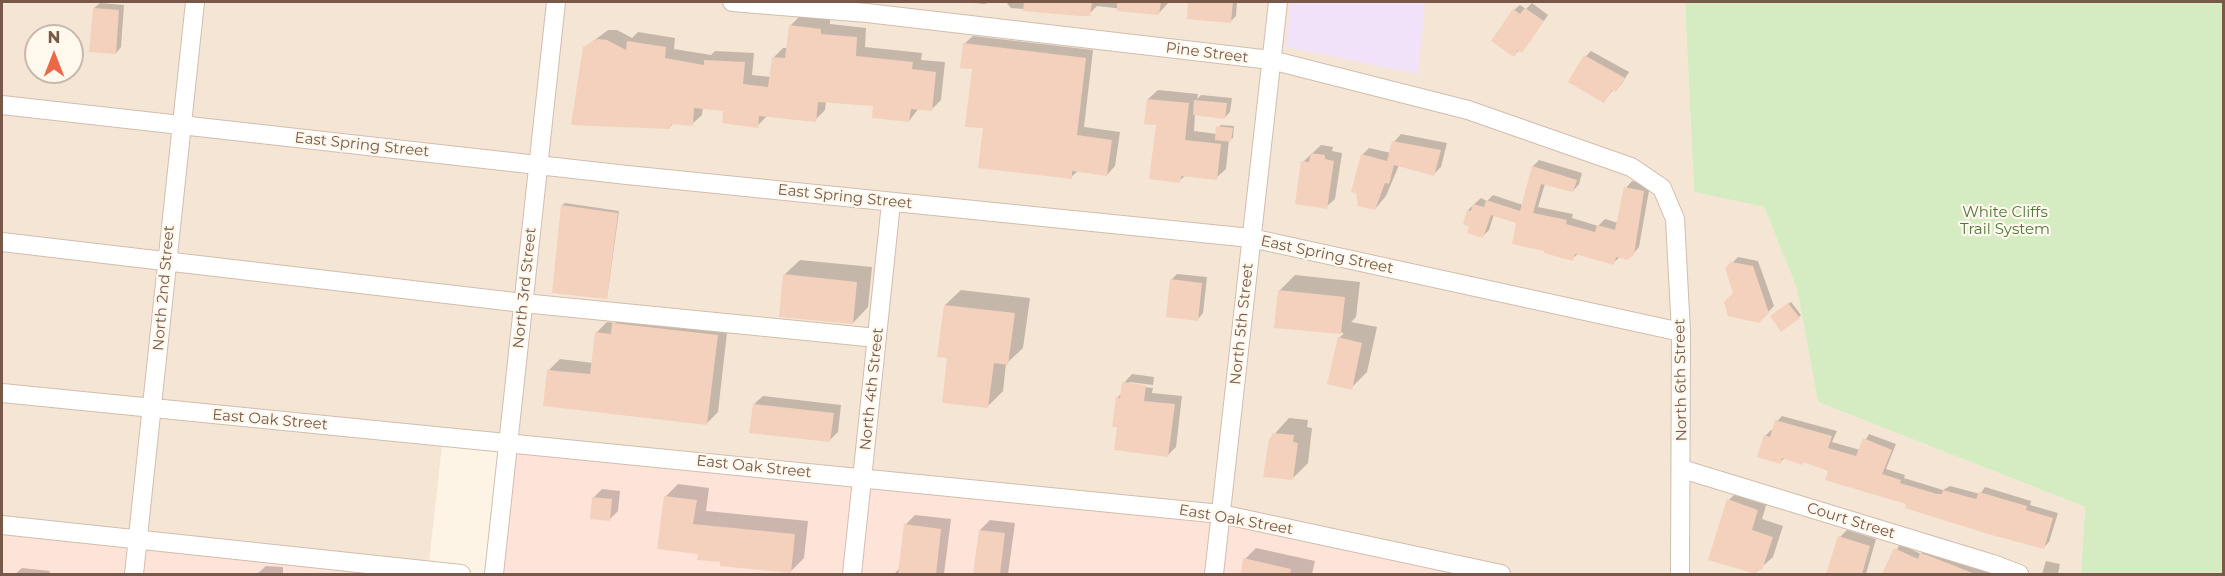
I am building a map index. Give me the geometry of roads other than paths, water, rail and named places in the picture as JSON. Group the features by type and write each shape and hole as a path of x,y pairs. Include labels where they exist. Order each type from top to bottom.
{"street":[{"name":"North 2nd Street","path":"134,574 195,2"},
{"name":"North 3rd Street","path":"494,574 556,2"},
{"name":"Pine Street","path":"732,2 867,13 1272,60 1468,110 1631,167 1662,188"},
{"name":"North 5th Street","path":"1214,574 1278,2"},
{"name":"East Spring Street","path":"2,105 891,203 1251,238 1681,332"},
{"name":"North 6th Street","path":"1662,188 1675,219 1681,332 1680,574"},
{"name":"North 4th Street","path":"852,574 891,203"},
{"path":"2,242 524,303 877,338"},
{"name":"East Oak Street","path":"2,393 508,441 1221,514 1501,574"},
{"name":"Court Street","path":"1682,469 2019,574"},
{"path":"2,525 404,571 461,574"}],"park label":[{"name":"White Cliffs Trail System","path":"2005,222"}]}
